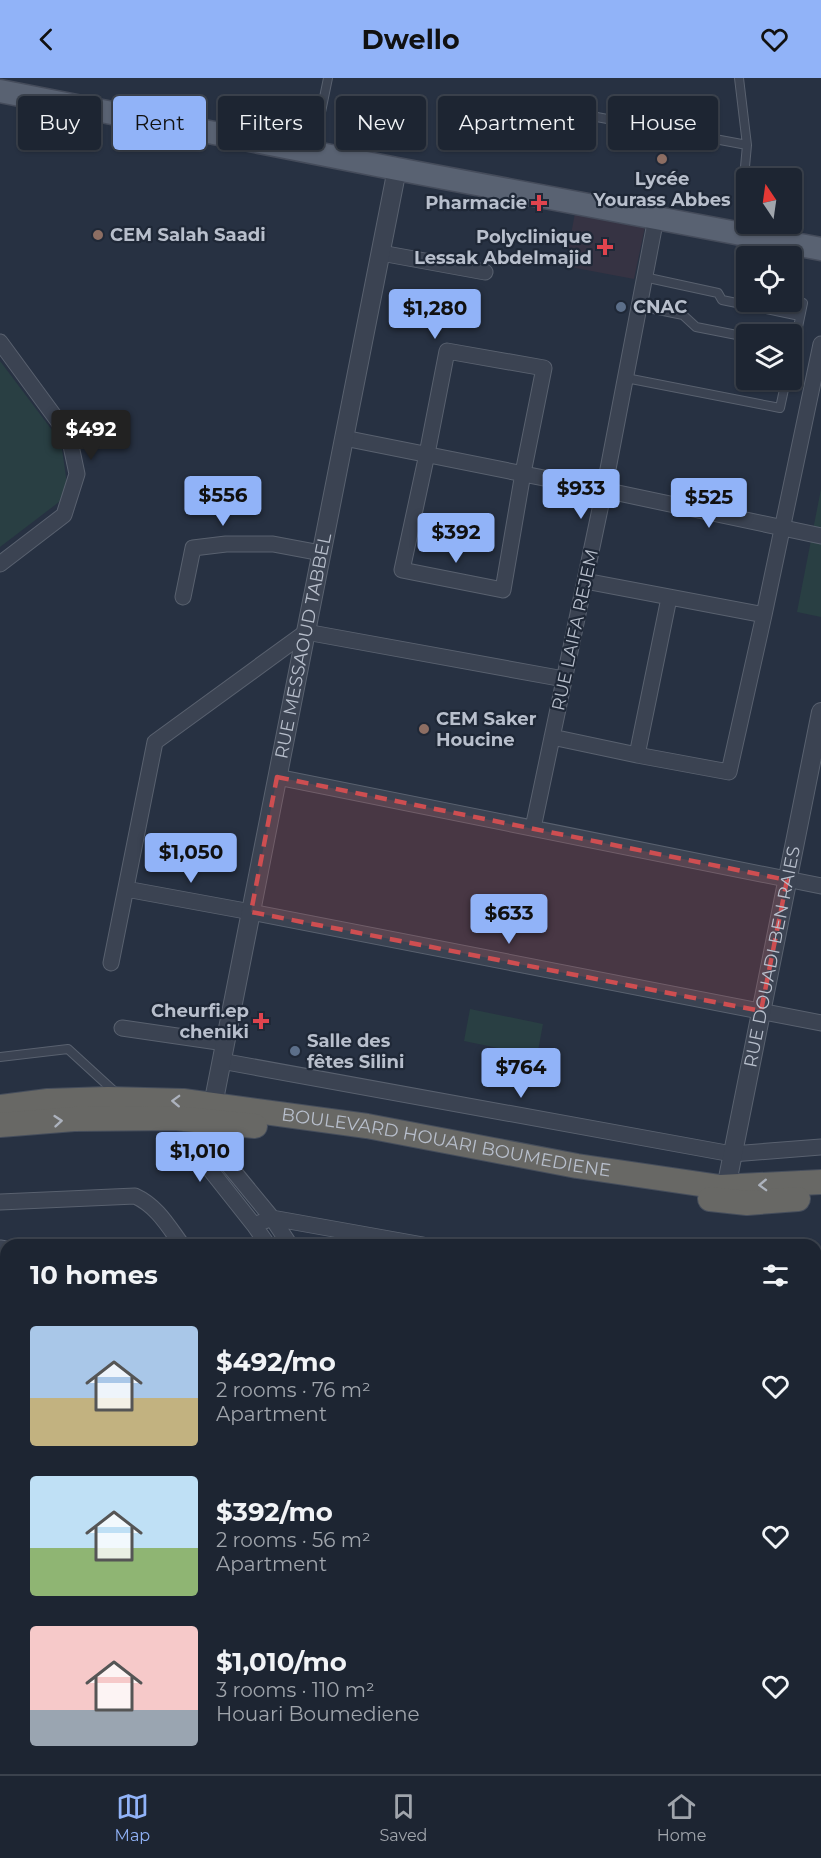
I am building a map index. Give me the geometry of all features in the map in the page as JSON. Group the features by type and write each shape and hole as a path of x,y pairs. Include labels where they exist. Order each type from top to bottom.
{"highway":[{"name":"BOULEVARD HOUARI BOUMEDIENE","path":"0,1107 48,1101 183,1101 210,1122"},
{"name":"BOULEVARD HOUARI BOUMEDIENE","path":"0,1125 75,1119 175,1118 325,1134 631,1190 725,1194 821,1182"},
{"name":"BOULEVARD HOUARI BOUMEDIENE","path":"725,1194 747,1203 821,1197"}],"main road":[{"path":"0,91 656,219 736,232"},
{"path":"744,234 821,249"}],"street":[{"name":"RUE MESSAOUD TABBEL","path":"210,1122 397,169"},
{"name":"RUE LAIFA REJEM","path":"533,828 604,490 656,219"},
{"path":"381,253 485,272"},
{"path":"0,342 69,436 77,474 64,515 0,564"},
{"path":"552,737 729,772 765,615 821,344"},
{"path":"447,351 544,368 503,590 402,570 428,454 447,351"},
{"path":"344,438 821,536"},
{"path":"183,597 193,548 226,544 273,544 321,553"},
{"path":"585,581 765,615"},
{"path":"637,755 669,598"},
{"path":"111,963 155,742 306,632 564,679"},
{"name":"RUE DOUADI BEN RAIES","path":"725,1194 787,879 815,773 821,712"},
{"path":"277,777 821,886"},
{"path":"126,889 821,1023"},
{"path":"122,1028 223,1052 732,1154 821,1147"},
{"path":"210,1122 286,1239"},
{"path":"210,1122 197,1153 264,1239"},
{"path":"0,1202 135,1196 155,1209 178,1239"},
{"path":"254,1225 272,1218 389,1239"}],"lane":[{"path":"313,153 328,78"},
{"path":"739,78 747,145 745,168"},
{"path":"596,117 747,145"},
{"path":"644,277 718,293 722,300 800,316"},
{"path":"798,324 803,303"},
{"path":"639,306 683,315 696,327 736,335"},
{"path":"626,378 780,408 784,390"},
{"path":"0,1057 68,1049 122,1100"}],"highlighted area":[{"path":"277,777 787,880 761,1011 251,912"}],"shaded area":[{"name":"Polyclinique Lessak Abdelmajid","path":"575,213 645,227 634,279 565,266"}],"green space":[{"path":"0,361 61,442 67,484 59,502 0,547"},
{"path":"821,489 821,617 797,612"},
{"path":"470,1009 543,1024 537,1056 464,1041"}],"place":[{"name":"Lycée Yourass Abbes","path":"662,159"},
{"name":"Pharmacie","path":"539,203"},
{"name":"CEM Salah Saadi","path":"98,235"},
{"name":"Polyclinique Lessak Abdelmajid","path":"605,247"},
{"name":"CNAC","path":"621,307"},
{"name":"CEM Saker Houcine","path":"424,729"},
{"name":"Cheurfi.ep cheniki","path":"261,1021"},
{"name":"Salle des fêtes Silini","path":"295,1051"}]}
